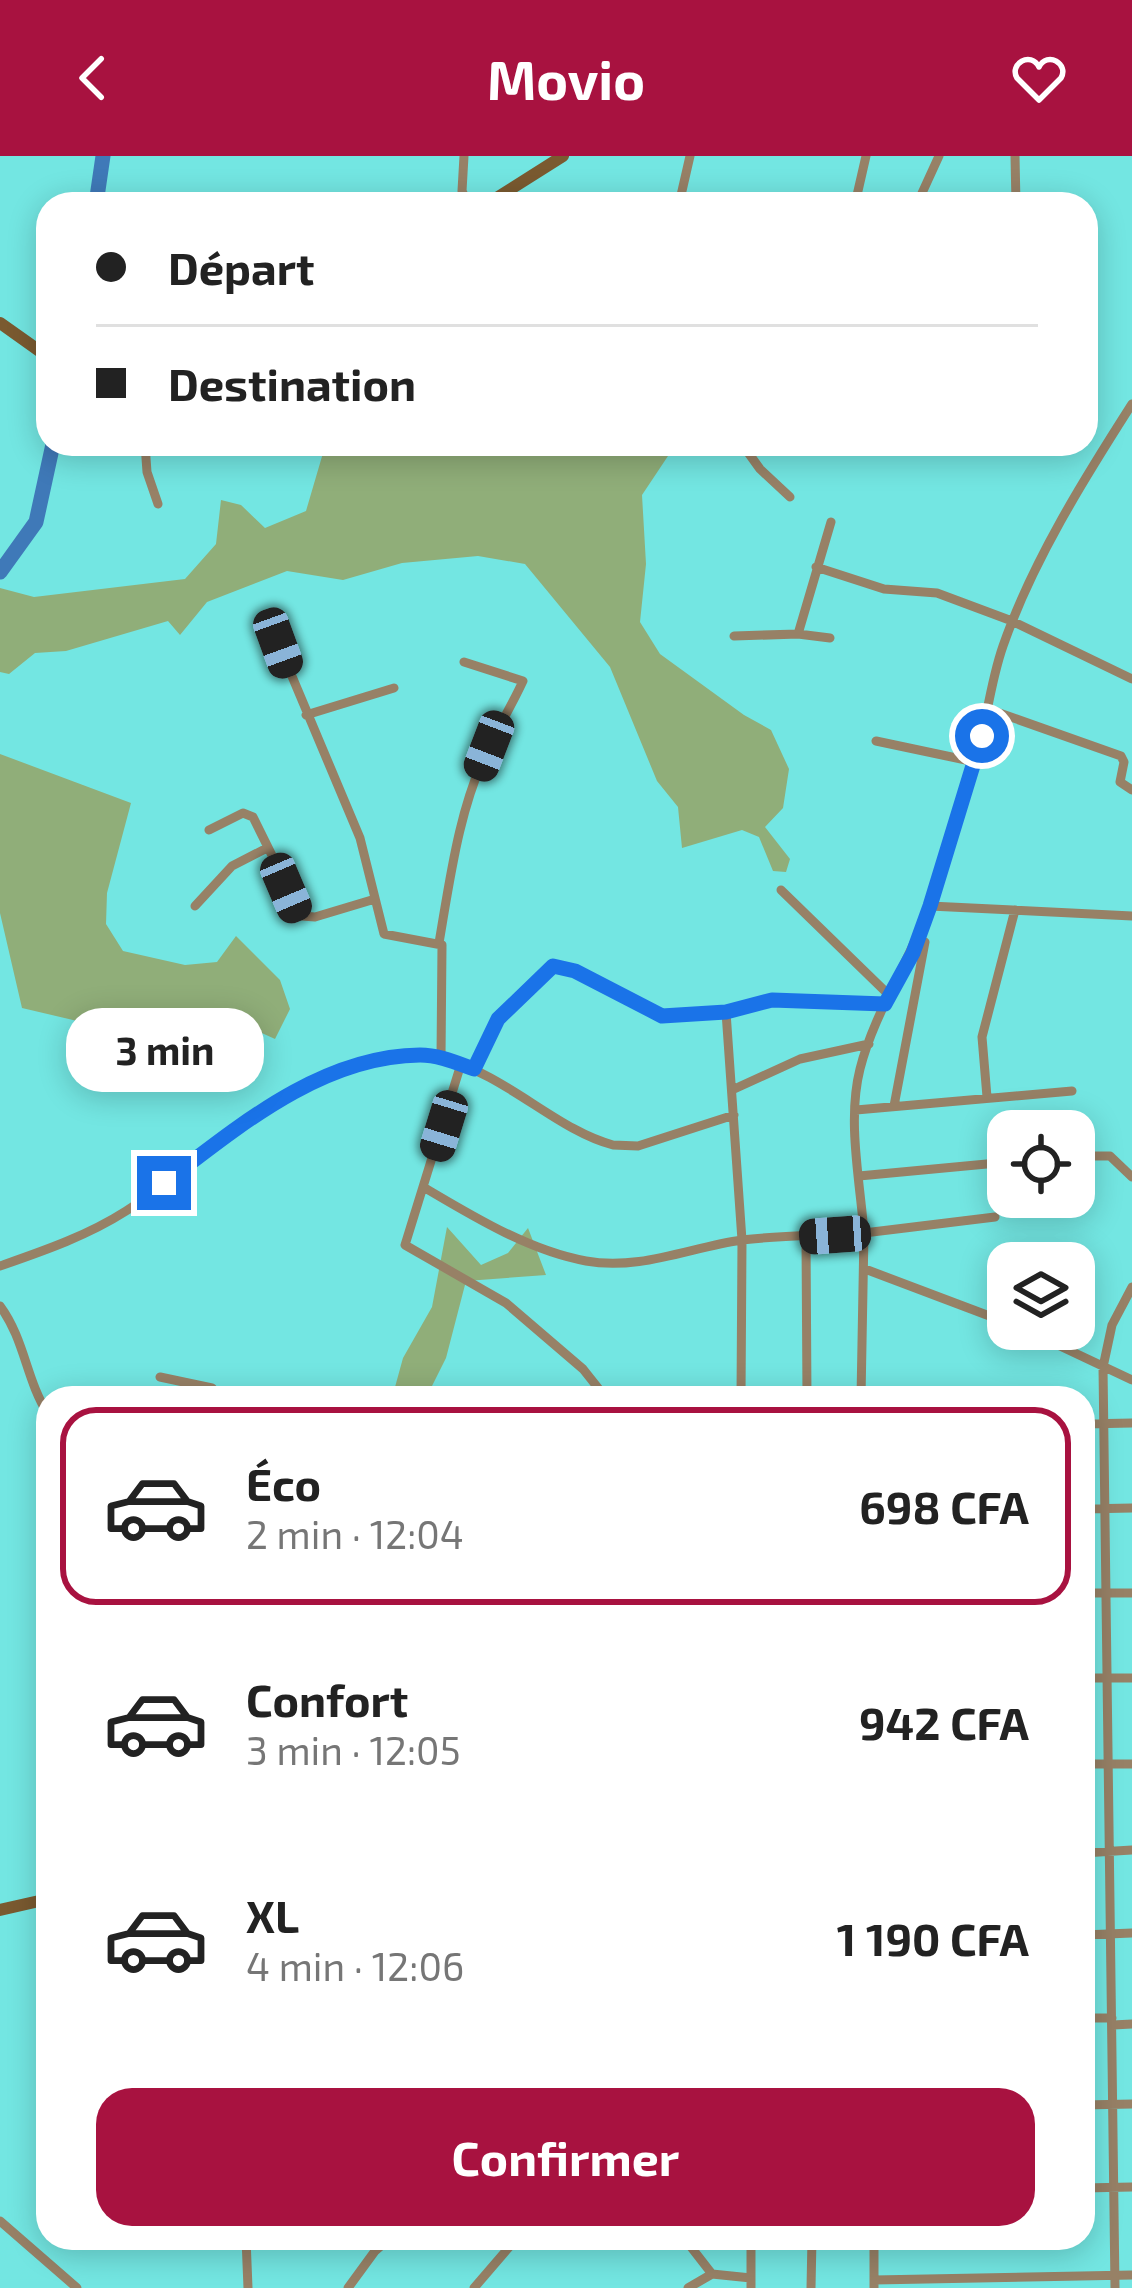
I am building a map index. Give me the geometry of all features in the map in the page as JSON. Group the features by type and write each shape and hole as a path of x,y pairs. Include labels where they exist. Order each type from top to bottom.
{"street":[{"path":"462,192 464,156"},
{"path":"682,192 690,156"},
{"path":"858,192 866,156"},
{"path":"922,192 939,156"},
{"path":"1016,156 1016,192"},
{"path":"505,192 559,157"},
{"path":"0,323 36,348"},
{"path":"862,1386 866,1269 856,1110 859,1072 930,906 1012,621 1059,528 1132,404"},
{"path":"146,456 158,504"},
{"path":"751,456 790,497"},
{"path":"798,634 831,522"},
{"path":"816,567 884,589 937,593 1012,621 1132,679"},
{"path":"734,636 830,638"},
{"path":"278,643 360,838 384,934 439,943"},
{"path":"441,1058 443,952 439,943 456,850 489,746 523,682 464,662"},
{"path":"306,715 394,688"},
{"path":"988,709 1121,756 1120,782 1132,790"},
{"path":"876,741 975,762"},
{"path":"209,830 249,814 302,916 375,899"},
{"path":"195,906 232,866 267,848"},
{"path":"781,890 887,999"},
{"path":"930,906 1132,916"},
{"path":"987,1097 982,1037 1015,910"},
{"path":"894,1106 925,942"},
{"path":"474,1069 498,1019 553,966 575,971 662,1016 726,1012 772,1000 887,999"},
{"path":"726,1012 742,1240 741,1386"},
{"path":"732,1090 800,1059 869,1044"},
{"path":"0,1266 72,1240 127,1211 298,1088 400,1057 441,1058 474,1069 613,1145 638,1145 734,1115"},
{"path":"460,1064 405,1245 506,1304 596,1386"},
{"path":"856,1110 1072,1091"},
{"path":"1095,1156 1110,1156 1132,1177"},
{"path":"859,1176 987,1164"},
{"path":"425,1188 476,1218 567,1257 591,1262 634,1263 742,1240 864,1233 987,1218"},
{"path":"806,1238 807,1386"},
{"path":"866,1269 987,1314"},
{"path":"1115,2288 1103,1367 1112,1324 1132,1287"},
{"path":"0,1306 20,1336 36,1389"},
{"path":"1068,1350 1132,1380"},
{"path":"160,1377 203,1386"},
{"path":"1095,1424 1132,1424"},
{"path":"1095,1508 1132,1508"},
{"path":"1095,1594 1132,1593"},
{"path":"1095,1678 1132,1678"},
{"path":"1095,1764 1132,1764"},
{"path":"1095,1852 1132,1850"},
{"path":"0,1910 36,1902"},
{"path":"1095,1934 1132,1933"},
{"path":"1095,2019 1132,2024"},
{"path":"1095,2104 1132,2104"},
{"path":"1095,2188 1132,2187"},
{"path":"0,2221 77,2288"},
{"path":"246,2250 248,2288"},
{"path":"348,2288 376,2250"},
{"path":"474,2288 507,2250"},
{"path":"693,2250 712,2274 751,2283 751,2250"},
{"path":"811,2288 812,2250"},
{"path":"874,2250 874,2284 1132,2275"},
{"path":"688,2288 712,2274"},
{"path":"1009,2276 1009,2288"}],"green space":[{"path":"322,456 668,456 642,495 646,564 640,622 660,654 771,730 789,769 783,808 765,827 790,859 786,872 773,871 759,837 742,830 682,848 678,807 657,781 610,667 525,564 478,556 402,563 343,580 287,571 207,602 180,635 168,621 66,651 35,653 9,674 0,672 0,588 34,597 185,579 216,544 221,500 241,505 265,528 306,511"},
{"path":"0,754 131,803 107,893 106,924 123,951 185,965 217,962 236,936 280,980 290,1009 275,1039 218,1013 185,1017 156,1030 124,1032 22,1008 0,913"},
{"path":"447,1227 481,1265 508,1253 528,1228 546,1275 466,1281 446,1358 432,1386 395,1386 403,1358 432,1307"}],"waterway":[{"path":"98,192 103,156"},
{"path":"0,572 36,522 50,456"}],"route":[{"path":"164,1183 298,1088 400,1057 441,1058 474,1069 498,1019 553,966 575,971 662,1016 726,1012 772,1000 885,1004 913,953 982,736"}]}
